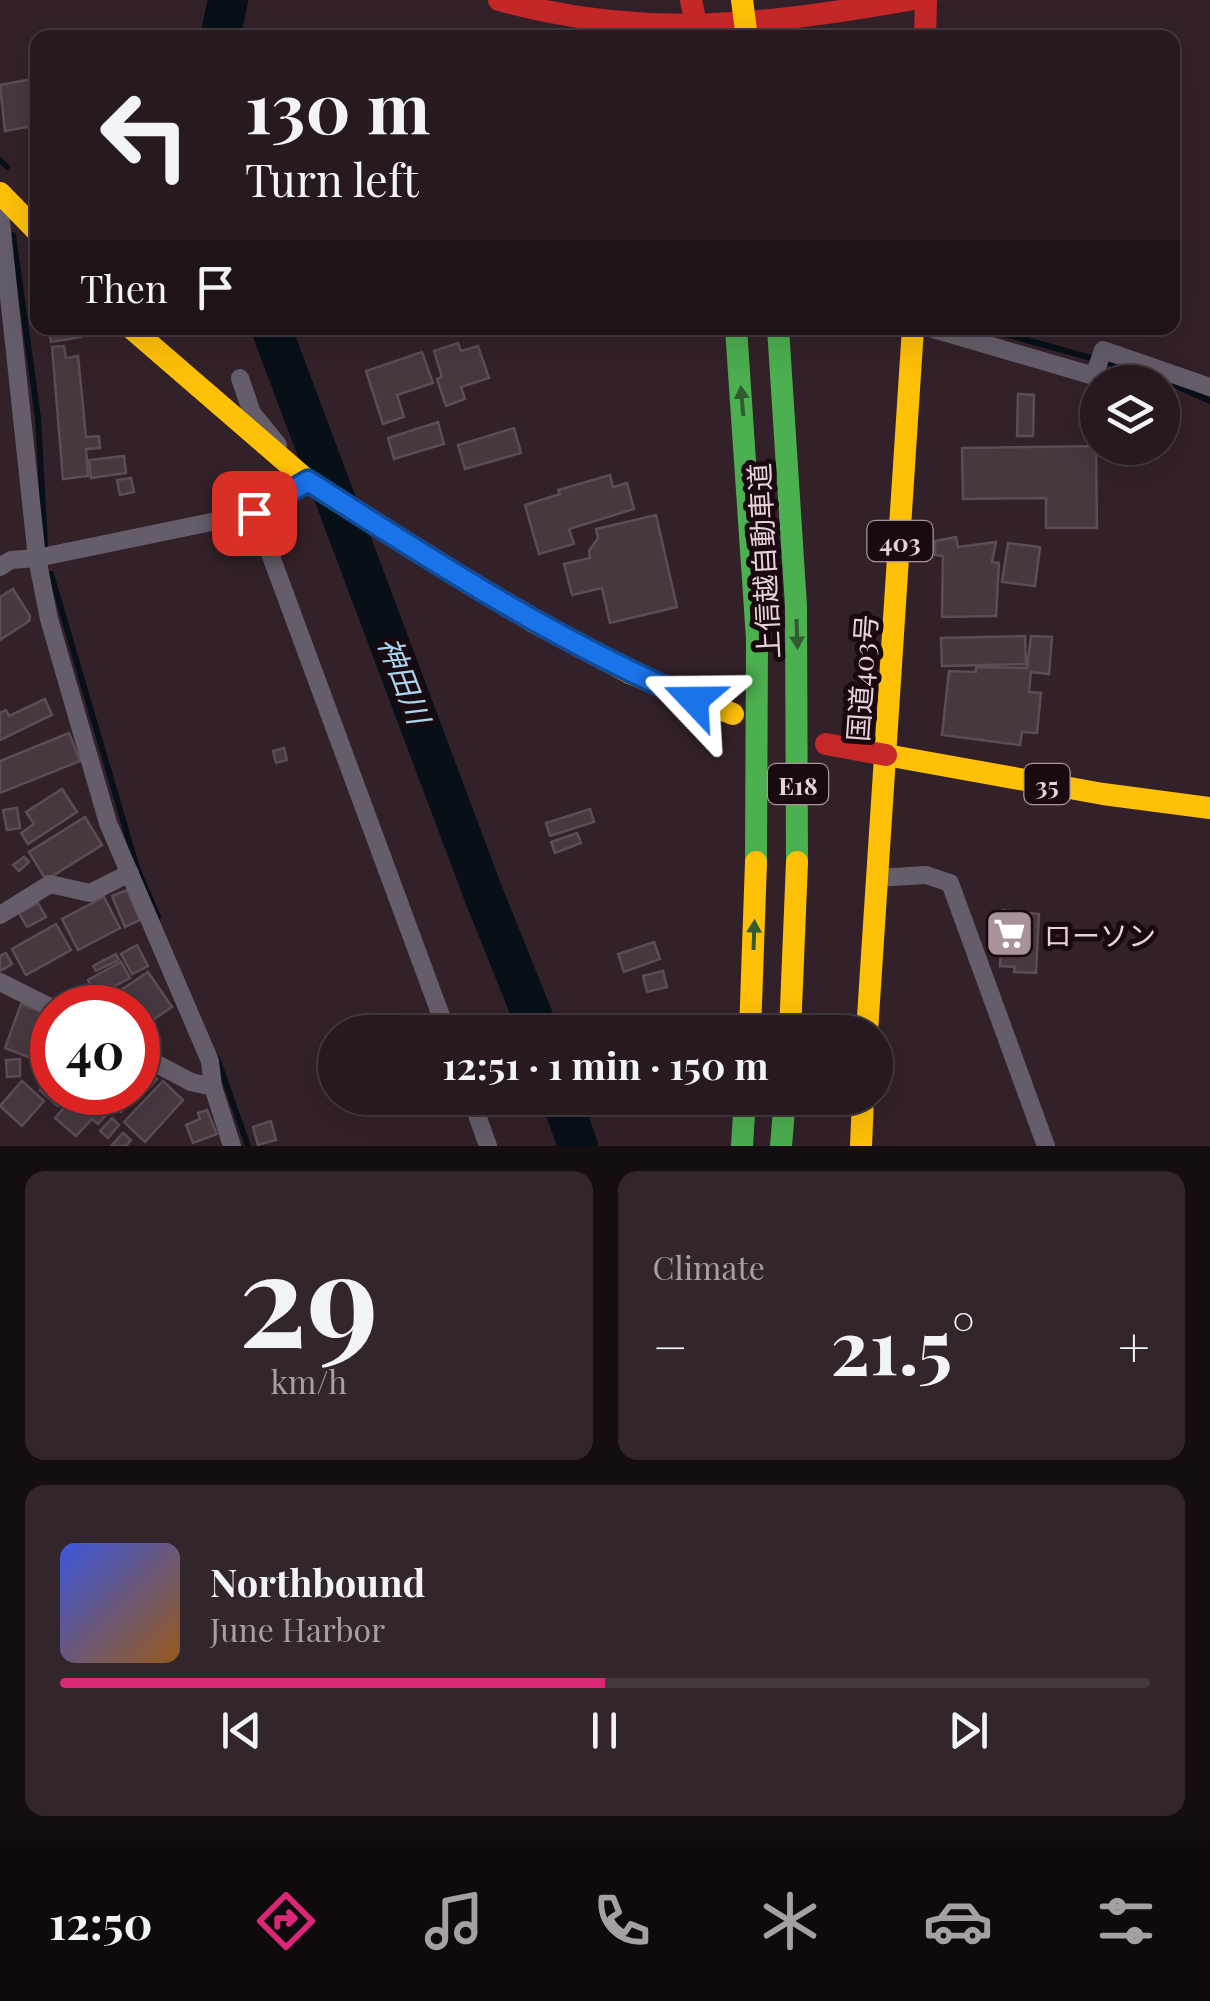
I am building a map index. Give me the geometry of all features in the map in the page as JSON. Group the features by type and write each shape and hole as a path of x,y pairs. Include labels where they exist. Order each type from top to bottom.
{"main road":[{"path":"499,0 593,21 682,26 794,20 909,0"},
{"path":"691,0 700,30"},
{"path":"701,0 702,30"},
{"path":"742,0 746,30"},
{"path":"758,0 761,30"},
{"path":"925,30 926,0"},
{"path":"0,193 30,224"},
{"path":"138,335 308,481 532,622 630,673 733,714"},
{"name":"上信越自動車道","path":"737,335 758,683 751,1015"},
{"name":"上信越自動車道","path":"779,335 794,536 799,700 791,1015"},
{"path":"788,335 794,424 794,536"},
{"name":"国道403号","path":"868,1015 914,335"},
{"path":"826,744 886,754"},
{"name":"35","path":"886,754 1102,794 1210,808"},
{"path":"742,1146 744,1115"},
{"path":"781,1146 784,1115"},
{"path":"860,1146 862,1115"}],"street":[{"path":"0,212 37,558 49,619 108,823 210,1061 232,1146"},
{"path":"954,335 1094,376 1102,350 1210,386"},
{"path":"0,567 10,560 37,558 254,513 308,481 252,413 240,378"},
{"path":"254,513 441,1015"},
{"path":"0,915 50,884 90,893 130,873"},
{"path":"876,878 926,875 950,882 1046,1146"},
{"path":"0,982 30,997"},
{"path":"160,1066 190,1082 214,1087"},
{"path":"476,1115 488,1146"}],"building":[{"path":"30,79 30,126 5,131 0,85"},
{"path":"50,335 81,337 51,342"},
{"path":"458,343 461,351 478,346 489,378 461,387 465,399 446,406 437,379 442,377 434,351"},
{"path":"64,346 66,358 78,356 86,437 99,436 100,448 86,449 88,476 63,479 52,347"},
{"path":"422,352 433,383 397,395 404,417 383,424 366,371"},
{"path":"1018,394 1034,395 1033,436 1017,436"},
{"path":"438,422 444,444 394,459 388,438"},
{"path":"514,428 521,453 465,469 458,445"},
{"path":"1080,446 1080,465 1096,465 1097,528 1046,528 1046,498 963,499 962,448"},
{"path":"124,456 126,473 91,478 89,460"},
{"path":"610,475 613,487 627,483 634,509 569,529 574,544 539,554 525,505 560,494 558,490"},
{"path":"131,478 134,492 120,495 117,480"},
{"path":"656,515 677,607 610,623 602,588 572,595 564,564 590,558 589,551 598,538 596,529"},
{"path":"956,537 958,547 996,542 992,562 999,563 996,616 942,617 943,556 935,555 935,541"},
{"path":"1008,543 1040,547 1035,586 1002,582"},
{"path":"13,589 30,616 29,621 0,640 0,597"},
{"path":"1025,636 1026,664 942,666 941,638"},
{"path":"1031,636 1052,637 1049,674 1031,672 1029,692 1041,693 1037,733 1022,732 1020,745 942,735 949,671 1027,668"},
{"path":"45,699 52,715 0,740 0,713 6,710 9,716"},
{"path":"69,733 80,761 0,793 0,761"},
{"path":"284,748 287,760 276,763 273,751"},
{"path":"62,789 77,812 28,844 21,833 34,824 26,812"},
{"path":"17,808 20,828 7,830 3,810"},
{"path":"590,809 594,822 550,836 546,823"},
{"path":"85,817 102,845 46,880 29,852"},
{"path":"577,833 581,843 555,853 551,842"},
{"path":"24,857 29,862 19,871 13,865"},
{"path":"127,890 140,920 125,927 112,896"},
{"path":"104,897 120,928 78,950 62,919"},
{"path":"38,903 46,917 27,927 19,913"},
{"path":"1003,910 1039,914 1036,973 1014,972 1015,967 1000,966"},
{"path":"56,924 71,950 26,975 12,949"},
{"path":"654,942 660,959 624,972 618,954"},
{"path":"137,945 148,966 132,974 121,954"},
{"path":"6,953 12,964 0,971 0,956"},
{"path":"116,954 119,960 96,971 93,966"},
{"path":"121,962 130,978 117,985 90,985 88,980"},
{"path":"663,971 667,987 647,992 643,976"},
{"path":"148,972 157,985 128,985"},
{"path":"160,990 172,1007 160,1015"},
{"path":"21,1004 30,1007 30,1058 5,1048"},
{"path":"20,1059 20,1076 7,1077 6,1060"},
{"path":"22,1081 30,1088 32,1115 22,1126 0,1106"},
{"path":"163,1081 183,1100 145,1142 124,1122 131,1115 160,1115"},
{"path":"207,1110 217,1134 193,1143 186,1125 200,1119 198,1113"},
{"path":"106,1115 98,1124 92,1119 76,1136 55,1118"},
{"path":"112,1118 119,1125 108,1138 100,1131"},
{"path":"271,1121 276,1140 258,1145 253,1127"},
{"path":"123,1133 131,1140 126,1146 111,1146"}],"waterway":[{"name":"神田川","path":"222,30 228,0"},
{"path":"0,160 7,167"},
{"path":"13,235 38,418 45,545"},
{"name":"神田川","path":"274,335 532,1015"},
{"path":"1008,335 1117,365"},
{"path":"1180,388 1210,401"},
{"path":"51,574 137,868 158,917"},
{"path":"217,1058 248,1146"},
{"name":"神田川","path":"567,1115 578,1146"}],"traffic: fast":[{"path":"736,335 757,639 756,862"},
{"path":"778,335 796,606 797,862"},
{"path":"742,1146 744,1115"},
{"path":"781,1146 784,1115"}],"traffic: slow":[{"path":"742,0 746,30"},
{"path":"0,193 30,224"},
{"path":"139,335 308,481 532,621 630,673 733,714"},
{"path":"868,1015 913,335"},
{"path":"886,755 1103,794 1210,808"},
{"path":"751,1015 756,862"},
{"path":"791,1015 797,862"},
{"path":"861,1146 862,1115"}],"traffic: jam":[{"path":"499,0 552,13 654,24 754,22 909,0"},
{"path":"691,0 697,30"},
{"path":"925,30 926,0"},
{"path":"826,744 886,755"}],"place":[{"name":"ローソン","path":"1009,934"}],"route":[{"path":"254,513 308,481 532,622 630,673 694,700"}]}
